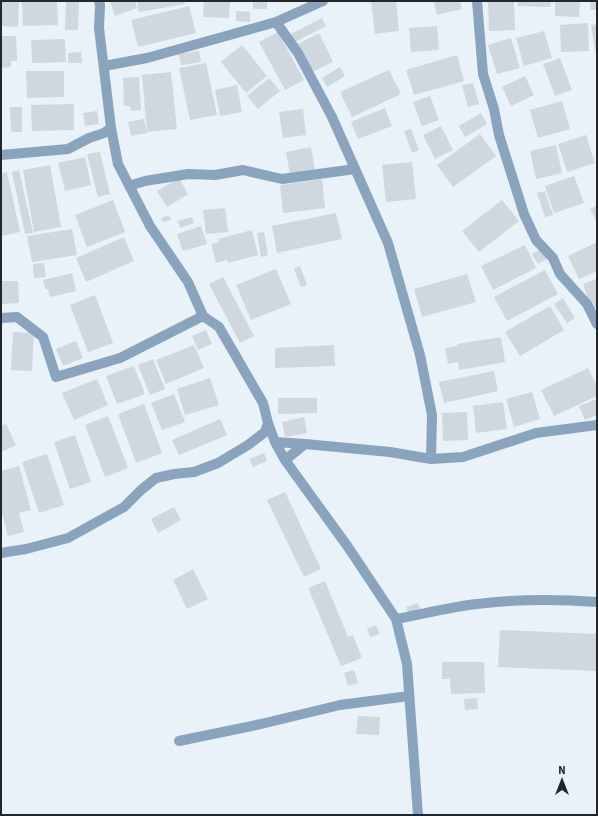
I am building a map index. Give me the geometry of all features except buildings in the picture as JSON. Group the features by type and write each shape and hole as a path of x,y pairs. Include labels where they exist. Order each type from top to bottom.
{"street":[{"path":"99,1 99,28 111,128 118,164 150,226 188,282 203,316 219,327 263,403 268,423 285,460 348,547 396,620 407,664 418,815"},
{"path":"104,66 147,58 276,22 323,1"},
{"path":"477,1 483,74 494,109 499,135 524,214 536,240 552,258 560,274 587,304 597,324"},
{"path":"276,22 298,54 319,90 388,243 420,355 432,415 431,459"},
{"path":"1,155 68,149 89,138 104,133 111,128"},
{"path":"129,186 145,181 188,174 215,174 243,170 282,180 355,169"},
{"path":"1,318 17,317 43,337 56,377 120,358 203,316"},
{"path":"1,553 26,549 68,538 124,507 156,478 194,472 218,463 265,432 268,423"},
{"path":"276,442 390,452 431,459 463,457 536,433 597,425"},
{"path":"285,460 305,444"},
{"path":"396,620 476,604 522,599 567,599 597,602"},
{"path":"179,740 261,724 340,705 409,696"}]}
